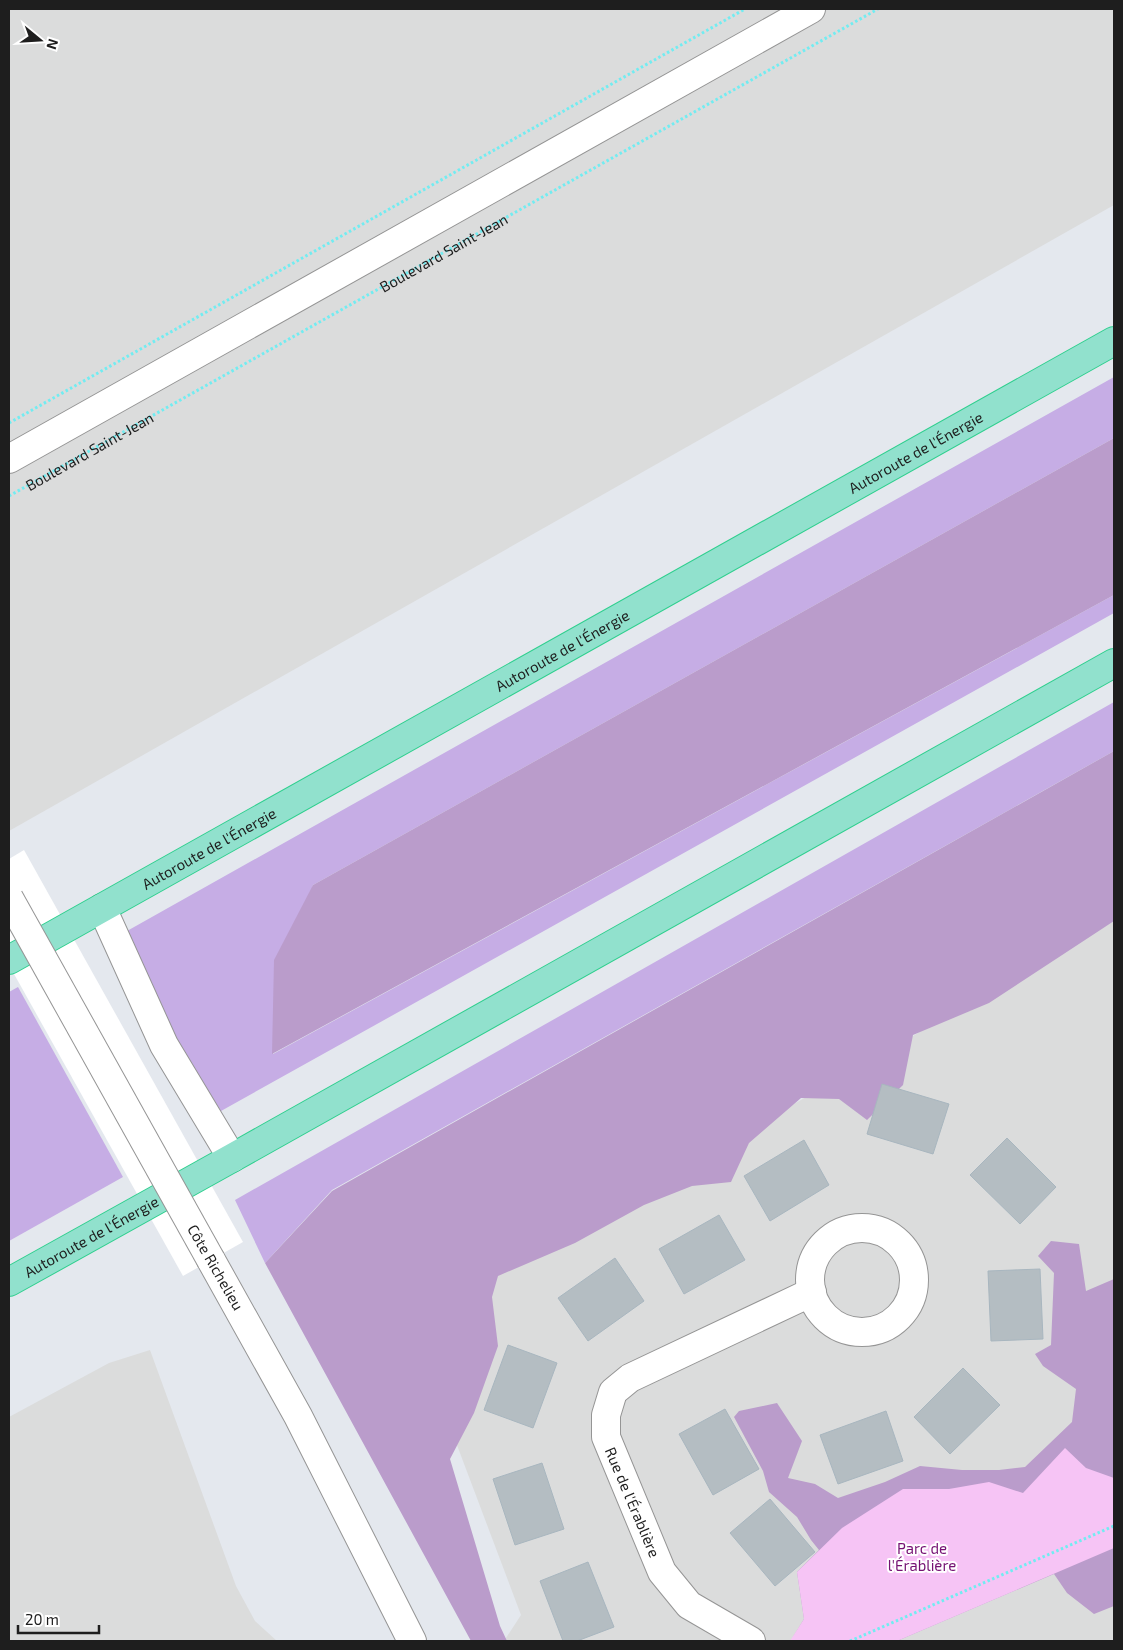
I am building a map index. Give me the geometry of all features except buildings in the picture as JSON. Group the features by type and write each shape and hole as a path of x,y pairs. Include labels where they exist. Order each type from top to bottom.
{"highway":[{"name":"Autoroute de l'Énergie","path":"9,960 1114,341"},
{"name":"Autoroute de l'Énergie","path":"9,1282 1114,663"}],"street":[{"name":"Boulevard Saint-Jean","path":"9,459 810,9"},
{"name":"Côte Richelieu","path":"9,898 298,1416 412,1641"},
{"path":"102,908 164,1045 232,1158"},
{"name":"Rue de l'Érablière","path":"751,1641 689,1605 662,1572 606,1437 606,1415 612,1392 630,1378 812,1292"}],"path":[{"path":"9,423 746,9"},
{"name":"Boulevard Saint-Jean","path":"9,496 878,9"},
{"path":"850,1641 1114,1526"}],"shaded area":[{"path":"9,9 1114,9 1114,205 9,831"},
{"path":"1114,377 1114,438 313,885 273,1054 1114,595 1114,613 221,1111 183,1051 145,981 127,931"},
{"path":"1114,702 1114,751 332,1190 265,1263 235,1200"},
{"path":"1114,921 1114,1641 504,1641 521,1615 411,1323"},
{"path":"18,987 123,1177 9,1241 9,992"},
{"path":"150,1350 236,1586 255,1621 277,1641 9,1641 9,1417 109,1363"}],"green space":[{"path":"1114,438 1114,595 272,1054 274,960 313,885"},
{"path":"1114,751 1114,921 989,1003 913,1035 903,1085 867,1120 839,1099 801,1098 749,1143 731,1182 692,1186 644,1205 575,1243 498,1276 492,1297 498,1346 474,1413 450,1459 500,1626 507,1641 471,1641 265,1263 332,1191"},
{"path":"1051,1241 1079,1244 1086,1291 1114,1279 1114,1606 1094,1614 1067,1593 1054,1574 897,1641 793,1637 804,1619 797,1572 819,1550 797,1517 769,1492 763,1471 734,1417 739,1411 777,1403 802,1441 788,1478 815,1484 838,1498 885,1482 920,1466 962,1470 999,1470 1025,1467 1072,1422 1076,1389 1043,1366 1035,1354 1051,1345 1054,1273 1038,1256"},
{"name":"Parc de l'Érablière","path":"1065,1448 1086,1468 1114,1478 1114,1548 897,1641 790,1641 804,1619 797,1572 842,1528 903,1489 949,1489 989,1482 1023,1493"}],"pier":[{"path":"24,850 243,1242 183,1276 9,965 9,859"}]}
